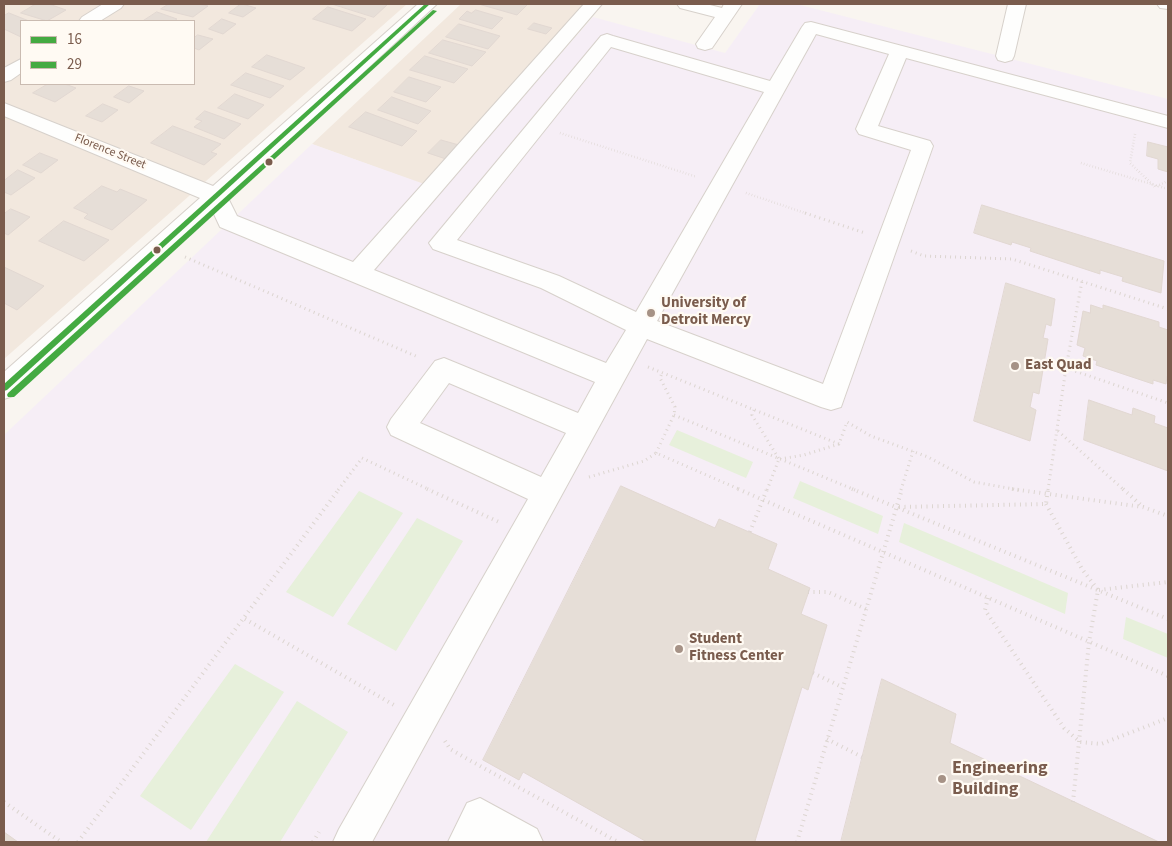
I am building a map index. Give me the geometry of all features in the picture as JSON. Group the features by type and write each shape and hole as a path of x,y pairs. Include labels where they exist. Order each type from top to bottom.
{"street":[{"path":"90,20 114,4"},
{"path":"4,388 428,4"},
{"path":"357,274 593,4"},
{"path":"686,4 730,9 705,44"},
{"path":"1005,56 1017,4"},
{"path":"352,842 612,377 811,27 1168,122"},
{"path":"775,89 607,40 441,243 550,282 641,326 831,399 923,146 866,129 900,50"},
{"path":"4,76 20,66"},
{"name":"Florence Street","path":"4,109 216,196"},
{"path":"216,196 228,221 612,377"},
{"path":"547,494 401,427 444,369 584,428"},
{"path":"467,842 480,816 524,842"}],"path":[{"path":"536,126 888,240 924,256 1012,259 1168,308"},
{"path":"1138,132 1134,134 1130,164 1155,186"},
{"path":"1081,163 1168,189"},
{"path":"1155,186 1168,181"},
{"path":"188,258 444,369"},
{"path":"1073,802 1089,642 1098,590 1082,569 1046,504 1066,368 1082,281"},
{"path":"643,365 839,444"},
{"path":"1066,368 1168,403"},
{"path":"581,480 644,461 656,454 674,415 675,406 660,378 662,373"},
{"path":"754,410 752,415 779,459"},
{"path":"674,415 1168,620"},
{"path":"839,444 847,422 871,436 928,457 974,482 1048,495 1143,507 1168,516"},
{"path":"1057,430 1143,507"},
{"path":"779,459 804,455 839,444"},
{"path":"797,842 913,451"},
{"path":"656,454 1168,676"},
{"path":"78,842 362,458 524,534"},
{"path":"750,532 779,459"},
{"path":"896,507 1046,504"},
{"path":"1098,590 1168,582"},
{"path":"808,592 828,592 866,609"},
{"path":"988,598 986,610 1064,728 1080,742 1101,744 1168,718"},
{"path":"813,673 842,687"},
{"path":"827,739 862,757"},
{"path":"4,802 61,842"}],"shaded area":[{"path":"4,4 407,4 4,359"},
{"path":"461,4 587,4 425,185 312,144"},
{"name":"University of Detroit Mercy","path":"760,4 796,4 1168,99 1168,842 4,842 4,435 312,144 441,190 593,17 725,53"}],"green space":[{"path":"677,430 753,462 746,478 669,445"},
{"path":"800,481 883,516 878,534 793,498"},
{"path":"359,491 403,513 333,617 286,592"},
{"path":"417,518 463,541 396,651 347,624"},
{"path":"904,523 1068,593 1065,614 899,542"},
{"path":"1126,617 1168,634 1168,658 1123,639"},
{"path":"235,664 284,692 191,830 140,796"},
{"path":"297,701 348,732 280,842 206,842"}],"building":[{"path":"36,4 49,4 66,10 49,20 21,13"},
{"path":"169,4 199,4 208,6 193,17 161,9"},
{"path":"241,4 256,8 243,17 229,13"},
{"path":"332,4 383,4 387,5 374,17"},
{"path":"483,4 528,4 517,15"},
{"path":"328,7 366,19 352,31 313,19"},
{"path":"476,10 503,18 492,29 459,19 467,11 471,13"},
{"path":"157,12 177,19 176,20 145,20"},
{"path":"9,13 26,20 20,20 20,37 4,29 4,16"},
{"path":"222,19 236,24 223,34 209,29"},
{"path":"534,23 552,28 546,34 528,29"},
{"path":"459,24 500,36 488,49 446,37"},
{"path":"198,35 213,39 199,50 195,48 195,37"},
{"path":"443,40 486,52 472,66 429,53"},
{"path":"267,55 305,68 290,80 252,67"},
{"path":"425,56 468,69 454,83 410,70"},
{"path":"246,73 284,86 270,98 231,85"},
{"path":"409,77 441,87 426,102 394,92"},
{"path":"46,85 68,85 76,88 55,102 33,93"},
{"path":"129,86 144,91 129,103 114,97"},
{"path":"235,94 264,105 248,119 218,108"},
{"path":"392,97 431,111 418,124 378,110"},
{"path":"103,104 118,110 102,122 86,116"},
{"path":"205,111 241,124 224,139 194,127 202,121 196,119"},
{"path":"366,112 417,131 402,146 349,127"},
{"path":"173,126 221,144 211,152 217,154 204,165 151,143"},
{"path":"441,140 459,145 446,159 428,153"},
{"path":"1148,142 1168,147 1168,172 1158,169 1158,159 1147,156"},
{"path":"40,153 58,160 41,173 23,165"},
{"path":"18,170 35,178 11,195 4,192 4,181"},
{"path":"102,186 117,192 120,189 147,200 112,230 84,218 88,214 74,208"},
{"path":"982,205 1164,261 1161,293 1122,281 1123,277 1100,270 1100,274 1030,251 1031,248 1012,242 1011,245 974,233"},
{"path":"11,209 30,217 8,235 4,233 4,214"},
{"path":"64,221 109,240 84,261 39,241"},
{"path":"4,267 44,286 17,310 4,303"},
{"name":"East Quad","path":"1006,283 1055,299 1051,326 1046,324 1043,338 1048,339 1039,394 1033,392 1030,407 1036,410 1030,441 974,421"},
{"path":"1091,305 1103,309 1103,305 1159,322 1159,327 1168,330 1168,377 1166,384 1153,380 1153,384 1096,365 1097,361 1083,356 1085,348 1077,345 1083,311 1090,313"},
{"path":"1089,400 1132,415 1133,408 1155,416 1154,423 1168,428 1168,471 1084,440"},
{"name":"Student Fitness Center","path":"621,486 715,528 719,519 777,544 768,569 810,588 801,614 827,625 808,690 802,687 755,841 757,842 647,842 523,772 519,780 483,760"},
{"name":"Engineering Building","path":"882,679 956,714 950,743 1159,842 841,842"},
{"path":"4,832 18,842 4,842"}],"transit line":[{"name":"16","path":"4,388 428,4"},
{"name":"29","path":"11,395 435,11"}],"place":[{"name":"University of Detroit Mercy","path":"651,313"},
{"name":"East Quad","path":"1015,366"},
{"name":"Student Fitness Center","path":"679,649"},
{"name":"Engineering Building","path":"942,779"}]}
